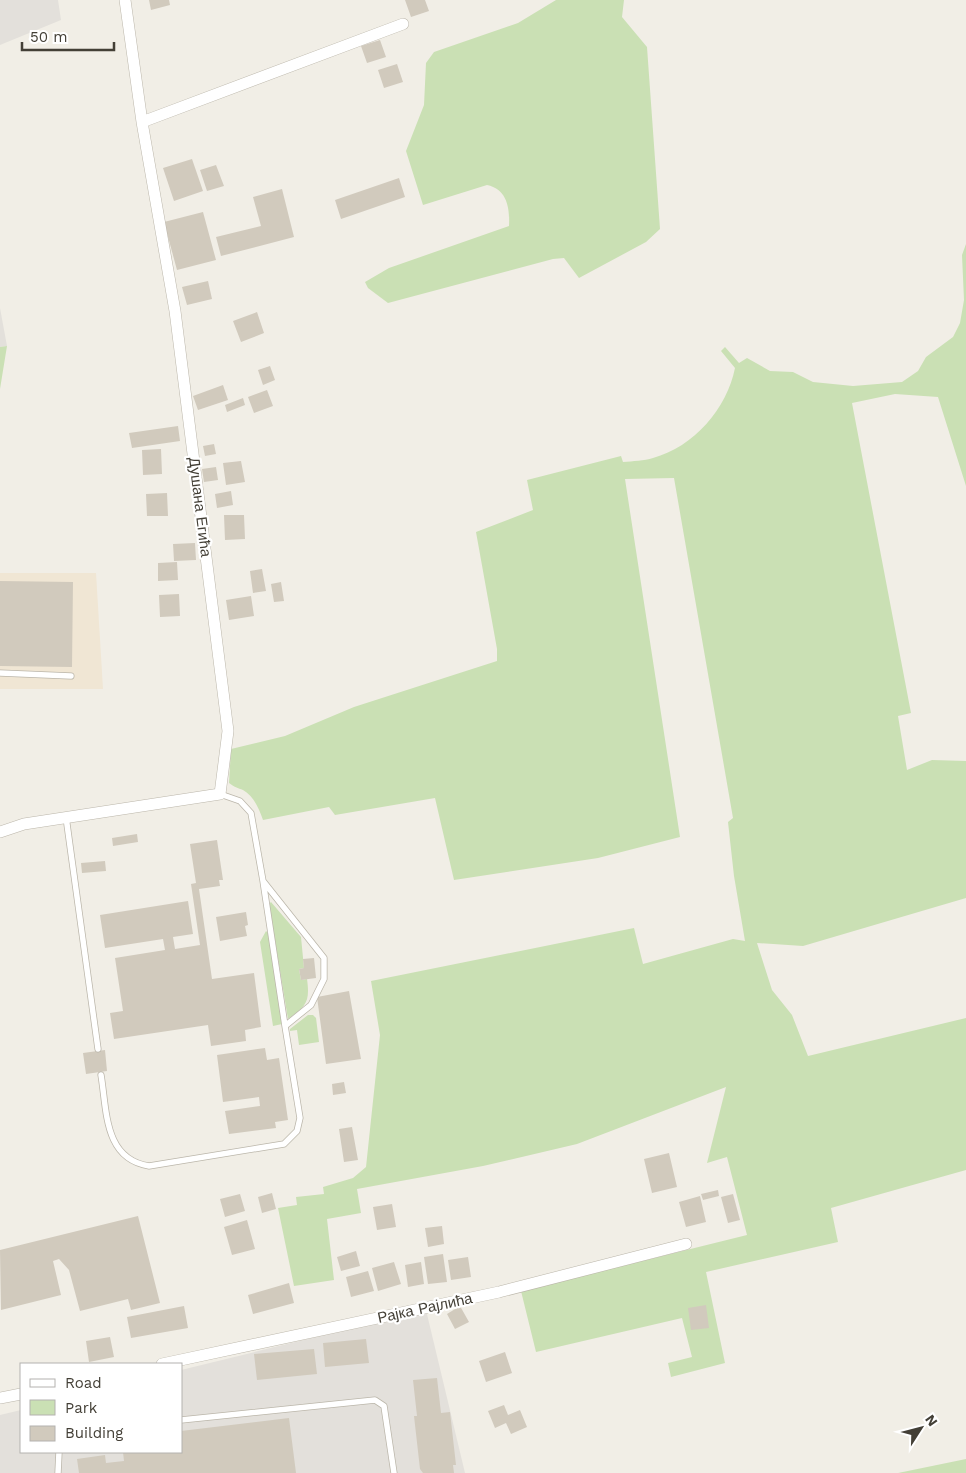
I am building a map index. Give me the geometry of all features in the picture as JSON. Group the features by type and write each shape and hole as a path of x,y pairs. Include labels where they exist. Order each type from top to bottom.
{"street":[{"name":"Душана Егића","path":"125,0 142,122 175,311 228,731 220,794"},
{"path":"142,122 403,24"},
{"path":"0,832 24,824 220,794"},
{"name":"Рајка Рајлића","path":"167,1363 479,1296 686,1244"},
{"path":"0,1398 20,1394"}],"lane":[{"path":"0,673 71,676"},
{"path":"101,1075 113,1140 118,1149 132,1161 149,1166 278,1145 294,1136 300,1118 251,813 240,801 220,794"},
{"path":"66,817 98,1049"},
{"path":"263,881 324,958 324,979 311,1005 285,1026"},
{"path":"182,1420 375,1400 384,1406 394,1473"},
{"path":"58,1473 59,1453"}],"shaded area":[{"path":"0,0 58,0 61,20 0,45"},
{"path":"0,308 7,346 0,347"},
{"path":"0,573 96,573 103,689 0,689"},
{"path":"426,1310 465,1473 0,1473 0,1415 20,1410 20,1453 182,1453 182,1370"}],"green space":[{"path":"556,0 624,0 622,17 647,47 660,229 646,242 579,278 564,258 553,259 388,303 368,288 365,282 389,268 509,226 506,200 494,187 487,185 423,205 406,151 424,105 426,63 434,52 518,23"},
{"path":"966,244 966,486 938,397 895,394 852,403 911,713 898,716 907,770 932,760 966,761 966,898 803,946 757,943 772,990 792,1015 808,1056 966,1018 966,1170 831,1208 838,1242 706,1272 725,1363 671,1377 668,1363 692,1357 682,1318 536,1352 521,1291 747,1235 727,1157 707,1163 726,1087 577,1144 483,1166 357,1189 361,1213 327,1219 334,1280 294,1286 278,1208 297,1205 296,1197 324,1194 323,1187 353,1178 366,1167 380,1035 371,981 634,928 643,964 733,939 745,941 734,876 728,822 733,818 674,478 625,479 680,837 598,858 454,880 435,798 335,815 329,807 263,820 253,799 243,790 229,783 231,749 285,736 354,707 497,661 497,649 476,532 533,510 527,480 621,456 623,462 650,459 668,453 682,445 706,424 725,397 735,368 721,351 725,347 739,363 747,358 770,371 793,372 813,382 853,386 902,382 918,371 926,357 953,337 960,323 964,300 962,255"},
{"path":"7,346 0,389 0,347"},
{"path":"271,902 301,937 304,968 299,969 301,980 307,979 308,993 303,1006 288,1019 269,904"},
{"path":"266,931 269,934 282,1024 273,1026 260,942"},
{"path":"308,1015 313,1015 316,1018 319,1042 299,1045 297,1030 290,1031 290,1029"},
{"path":"966,1459 966,1473 898,1473"}],"building":[{"path":"149,0 169,0 170,5 151,10"},
{"path":"405,0 425,0 429,11 411,17"},
{"path":"380,40 386,57 367,63 361,46"},
{"path":"397,64 403,82 384,88 378,70"},
{"path":"192,159 203,191 174,201 163,168"},
{"path":"216,165 224,186 207,191 200,170"},
{"path":"399,178 405,197 341,219 335,200"},
{"path":"282,189 294,237 221,256 216,237 261,226 253,197"},
{"path":"203,212 216,260 177,270 164,222"},
{"path":"208,281 212,299 187,305 182,287"},
{"path":"257,312 264,333 241,342 233,321"},
{"path":"270,366 275,380 263,385 258,370"},
{"path":"223,385 228,400 198,410 193,396"},
{"path":"267,390 273,406 254,413 248,397"},
{"path":"243,398 245,405 227,412 225,405"},
{"path":"178,426 180,441 132,448 129,433"},
{"path":"214,444 216,454 205,456 203,446"},
{"path":"161,449 162,474 143,475 142,450"},
{"path":"241,461 245,482 226,485 223,463"},
{"path":"216,467 218,480 204,482 202,469"},
{"path":"231,491 233,505 217,508 215,494"},
{"path":"167,493 168,516 147,516 146,494"},
{"path":"224,515 244,515 245,539 225,540"},
{"path":"195,543 196,560 174,561 173,544"},
{"path":"177,562 178,580 158,581 158,563"},
{"path":"262,569 266,591 253,593 250,571"},
{"path":"0,581 73,582 72,667 0,666"},
{"path":"281,582 284,601 274,602 271,584"},
{"path":"179,594 180,616 160,617 159,595"},
{"path":"251,596 254,616 229,620 226,600"},
{"path":"137,834 138,842 113,846 112,838"},
{"path":"217,840 223,880 219,880 220,886 199,889 212,979 254,973 261,1027 245,1030 246,1041 211,1046 208,1025 114,1039 110,1013 123,1011 115,958 165,950 163,939 105,948 100,915 188,901 193,934 173,937 175,949 200,945 191,884 196,883 190,844"},
{"path":"105,861 106,871 82,873 81,863"},
{"path":"246,912 248,925 245,926 247,936 220,941 216,917"},
{"path":"314,958 316,978 301,980 299,969 304,968 303,959"},
{"path":"349,991 361,1059 326,1064 317,997"},
{"path":"265,1048 267,1060 279,1058 288,1120 275,1122 276,1128 229,1134 225,1111 260,1106 259,1097 223,1102 217,1055"},
{"path":"105,1050 107,1071 86,1074 83,1053"},
{"path":"344,1082 346,1093 333,1095 332,1084"},
{"path":"352,1127 358,1160 344,1162 339,1129"},
{"path":"669,1153 677,1187 652,1193 644,1159"},
{"path":"718,1190 719,1196 703,1200 701,1194"},
{"path":"272,1193 276,1209 262,1213 258,1197"},
{"path":"240,1194 245,1211 225,1217 220,1199"},
{"path":"733,1194 740,1220 728,1223 721,1197"},
{"path":"700,1196 706,1222 686,1227 679,1202"},
{"path":"392,1204 396,1227 377,1230 373,1207"},
{"path":"138,1216 160,1303 131,1310 128,1299 80,1311 69,1270 59,1259 53,1261 61,1295 1,1310 0,1250"},
{"path":"247,1220 255,1249 232,1255 224,1227"},
{"path":"442,1226 444,1244 428,1247 425,1228"},
{"path":"356,1251 360,1266 341,1271 337,1257"},
{"path":"443,1254 447,1282 428,1284 424,1257"},
{"path":"468,1257 471,1277 451,1280 448,1260"},
{"path":"394,1262 401,1284 378,1291 372,1268"},
{"path":"421,1262 424,1284 408,1287 405,1265"},
{"path":"368,1271 374,1291 351,1297 346,1277"},
{"path":"289,1283 294,1303 253,1314 248,1295"},
{"path":"706,1305 709,1328 691,1330 688,1308"},
{"path":"184,1306 188,1328 131,1338 127,1317"},
{"path":"460,1306 469,1322 455,1329 447,1314"},
{"path":"110,1337 114,1357 89,1362 86,1341"},
{"path":"366,1339 369,1363 325,1367 323,1343"},
{"path":"314,1349 317,1374 257,1380 254,1354"},
{"path":"505,1352 512,1373 486,1382 479,1361"},
{"path":"437,1378 441,1413 450,1412 456,1465 453,1465 454,1473 423,1473 420,1469 414,1416 417,1416 413,1380"},
{"path":"504,1405 508,1415 520,1410 527,1427 511,1434 506,1423 495,1428 488,1411"},
{"path":"289,1418 296,1473 79,1473 77,1459 105,1455 106,1463 124,1461 123,1453 182,1453 182,1431"}]}
